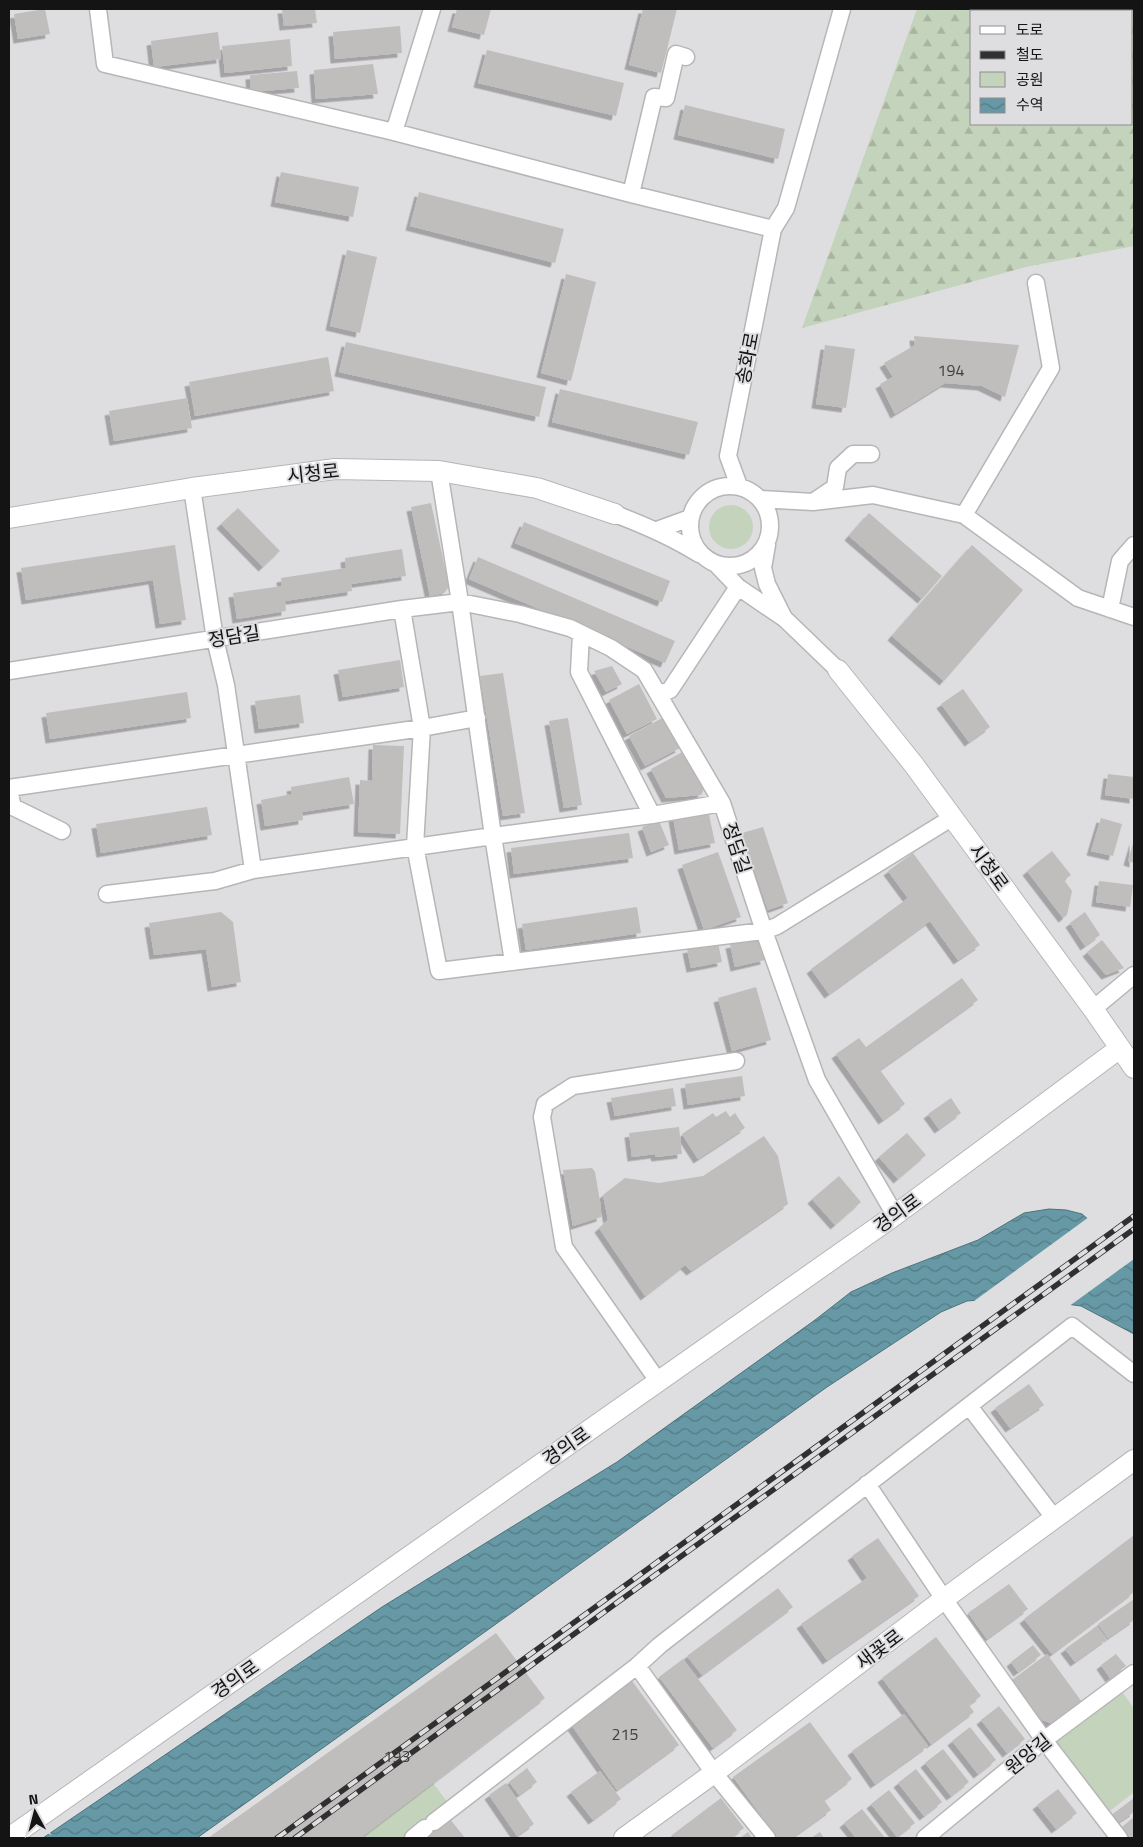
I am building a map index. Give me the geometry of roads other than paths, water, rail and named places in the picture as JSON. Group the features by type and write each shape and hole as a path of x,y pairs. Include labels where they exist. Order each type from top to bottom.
{"street":[{"path":"98,9 105,64 394,132 773,229 786,208 842,9"},
{"path":"394,132 432,9"},
{"path":"631,194 654,98 666,98 676,54 686,57"},
{"name":"송화로","path":"718,488 728,456 773,229"},
{"path":"964,515 1051,368 1036,283"},
{"path":"813,502 835,487 838,468 852,454 871,454"},
{"path":"728,456 739,486"},
{"name":"시청로","path":"9,518 192,488 335,469 439,471 537,488 615,514"},
{"path":"439,471 513,962"},
{"path":"785,619 762,568 771,524 768,510 760,499 750,491 739,486 728,486 708,492 700,499 690,518 692,540 698,550 738,587 785,619 838,670"},
{"path":"192,488 215,639 226,685 254,870"},
{"path":"760,499 813,502 873,495 964,515 1078,598 1134,618"},
{"path":"615,514 657,530 711,561 729,566 736,566 754,559 763,550 769,538"},
{"path":"657,530 690,518"},
{"path":"1110,609 1120,561 1134,545"},
{"path":"660,694 670,690 738,587"},
{"name":"정담길","path":"9,671 402,609 460,602 520,614 570,628 610,648 644,670 660,694 722,803 764,931 817,1080 895,1215"},
{"path":"402,609 422,728 415,846 439,971 764,931 777,926 953,818"},
{"path":"581,634 579,672 652,815"},
{"name":"시청로","path":"838,670 914,765 1134,1068"},
{"path":"62,831 13,807 9,789 422,728 477,718"},
{"path":"107,894 215,882 254,870 415,846 652,815 722,803"},
{"path":"1093,1009 1134,975"},
{"name":"경의로","path":"16,1836 895,1215 1120,1048"},
{"path":"658,1381 564,1247 542,1117 545,1104 573,1086 736,1061"},
{"path":"424,1830 1072,1326 1134,1374"},
{"path":"969,1406 1055,1519"},
{"name":"새꽃로","path":"624,1838 1134,1460"},
{"path":"868,1484 944,1599 1044,1740 1119,1838"},
{"path":"637,1666 714,1773 768,1838"},
{"name":"원앙길","path":"925,1838 1044,1740 1134,1673"}],"water":[{"path":"1049,1209 1066,1210 1082,1214 1134,1259 1134,1334 1081,1306 1016,1297 967,1301 941,1312 827,1387 197,1838 43,1838 382,1607 617,1462 851,1292 892,1273 978,1240 1024,1213"}],"railway":[{"path":"277,1838 1134,1216"},
{"path":"295,1838 1134,1229"}]}
